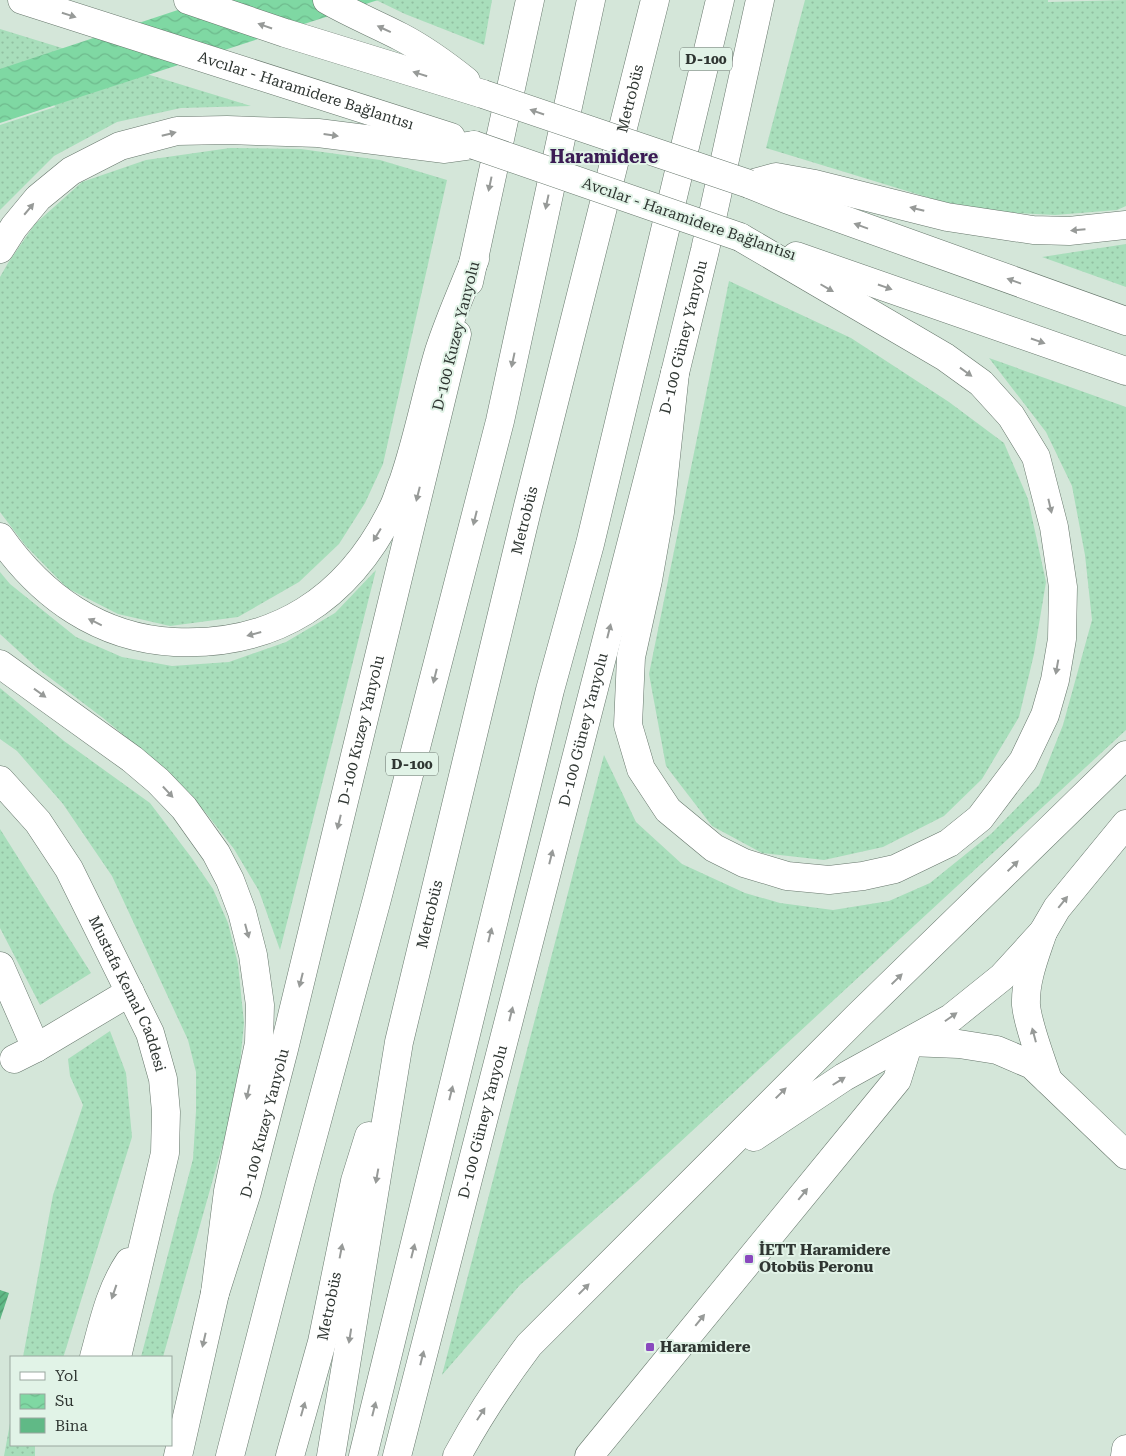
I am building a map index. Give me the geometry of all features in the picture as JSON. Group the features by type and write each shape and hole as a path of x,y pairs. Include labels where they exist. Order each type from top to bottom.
{"main road":[{"name":"Avcılar - Haramidere Bağlantısı","path":"22,0 474,145 1126,371"},
{"path":"188,0 285,33 483,94 749,184 1126,321"},
{"path":"327,0 350,14 402,38 450,68 483,94"},
{"name":"D-100 Kuzey Yanyolu","path":"178,1456 215,1293 247,1192 284,1049 475,259 530,0"},
{"name":"D-100","path":"230,1456 498,431 591,0"},
{"name":"Metrobüs","path":"290,1456 322,1342 355,1181 399,1042 528,506 655,0"},
{"name":"D-100","path":"362,1456 550,690 590,544 720,0"},
{"name":"D-100 Güney Yanyolu","path":"397,1456 675,373 705,250 760,0"},
{"path":"0,249 14,227 38,198 71,171 120,146 178,131 277,131 318,133 445,148 474,145"},
{"path":"749,184 776,177 815,184 947,217 1033,230 1069,231 1126,225"},
{"path":"675,373 660,512 648,580 631,656 628,726 641,769 668,810 714,848 744,863 787,876 829,880 863,876 895,869 950,843 980,818 1023,761 1045,714 1055,680 1062,639 1063,587 1054,527 1036,457 1011,416 981,383 945,357 740,237"},
{"path":"0,537 16,561 45,590 86,618 114,631 153,641 188,643 226,641 260,632 292,619 326,598 353,571 393,509 412,457 439,350 475,259"},
{"path":"0,664 132,759 158,781 184,808 216,852 230,880 242,912 253,955 258,995 259,1043 228,1191 215,1293"},
{"path":"457,1456 476,1420 501,1382 529,1345 850,1024 1126,755"},
{"name":"Mustafa Kemal Caddesi","path":"0,780 38,822 69,869 150,1033 163,1079 166,1112 165,1153 117,1356"},
{"path":"647,1226 710,1176 757,1134 844,1077 951,1018 1002,977 1043,932 1057,908 1126,824"},
{"path":"1043,932 1030,972 1026,1005 1049,1082"},
{"path":"0,966 25,1053 130,992"},
{"name":"Metrobüs","path":"331,1456 399,1042"},
{"path":"909,1042 959,1044 997,1050 1032,1065 1126,1155"},
{"path":"589,1456 897,1080 909,1042"},
{"name":"Mustafa Kemal Caddesi","path":"94,1356 118,1278 146,1235"},
{"path":"1124,1456 1126,1450"}],"shaded area":[{"path":"376,0 492,0 484,45 405,14"},
{"path":"805,0 1048,0 1048,2 1126,0 1126,206 1117,210 1055,215 998,212 943,202 766,148"},
{"path":"0,29 251,106 181,108 117,122 54,156 0,210 0,125 55,107 40,59 0,71"},
{"path":"230,148 301,149 380,160 447,180 383,464 365,503 339,544 299,582 238,617 170,626 118,614 67,588 25,545 0,512 0,277 35,224 82,182 146,160"},
{"path":"1126,244 1126,287 1042,257"},
{"path":"729,281 851,338 949,402 1004,443 1028,499 1046,582 1034,654 1019,717 982,779 944,816 883,847 824,860 762,853 712,826 666,766 649,674"},
{"path":"989,358 1126,407 1126,730 638,1181 520,1285 442,1375 604,755 636,822 682,864 745,893 780,903 833,910 889,901 930,883 992,833 1039,785 1063,725 1092,620 1085,555 1072,486 1046,432"},
{"path":"376,570 280,950 259,891 234,849 206,813 168,772 103,718 37,668 0,634 0,572 10,584 76,637 122,657 172,666 229,662 286,642 335,613"},
{"path":"0,688 64,741 150,803 213,889 228,923 238,964 244,1023 240,1064 231,1115 163,1356 141,1356 193,1159 196,1072 188,1040 112,876 63,804 17,751 0,739"},
{"path":"0,829 91,973 40,1005 0,928"},
{"path":"110,1031 126,1073 132,1137 64,1355 23,1356 53,1195 83,1105 70,1076 68,1059"},
{"path":"10,1423 10,1446 35,1446 35,1456 4,1456"}],"water":[{"path":"208,0 378,0 0,123 0,69"}],"building":[{"path":"0,1290 9,1293 0,1320"}],"place":[{"name":"İETT Haramidere Otobüs Peronu","path":"749,1259"},
{"name":"Haramidere","path":"650,1347"}],"district":[{"name":"Haramidere","path":"604,157"}]}
